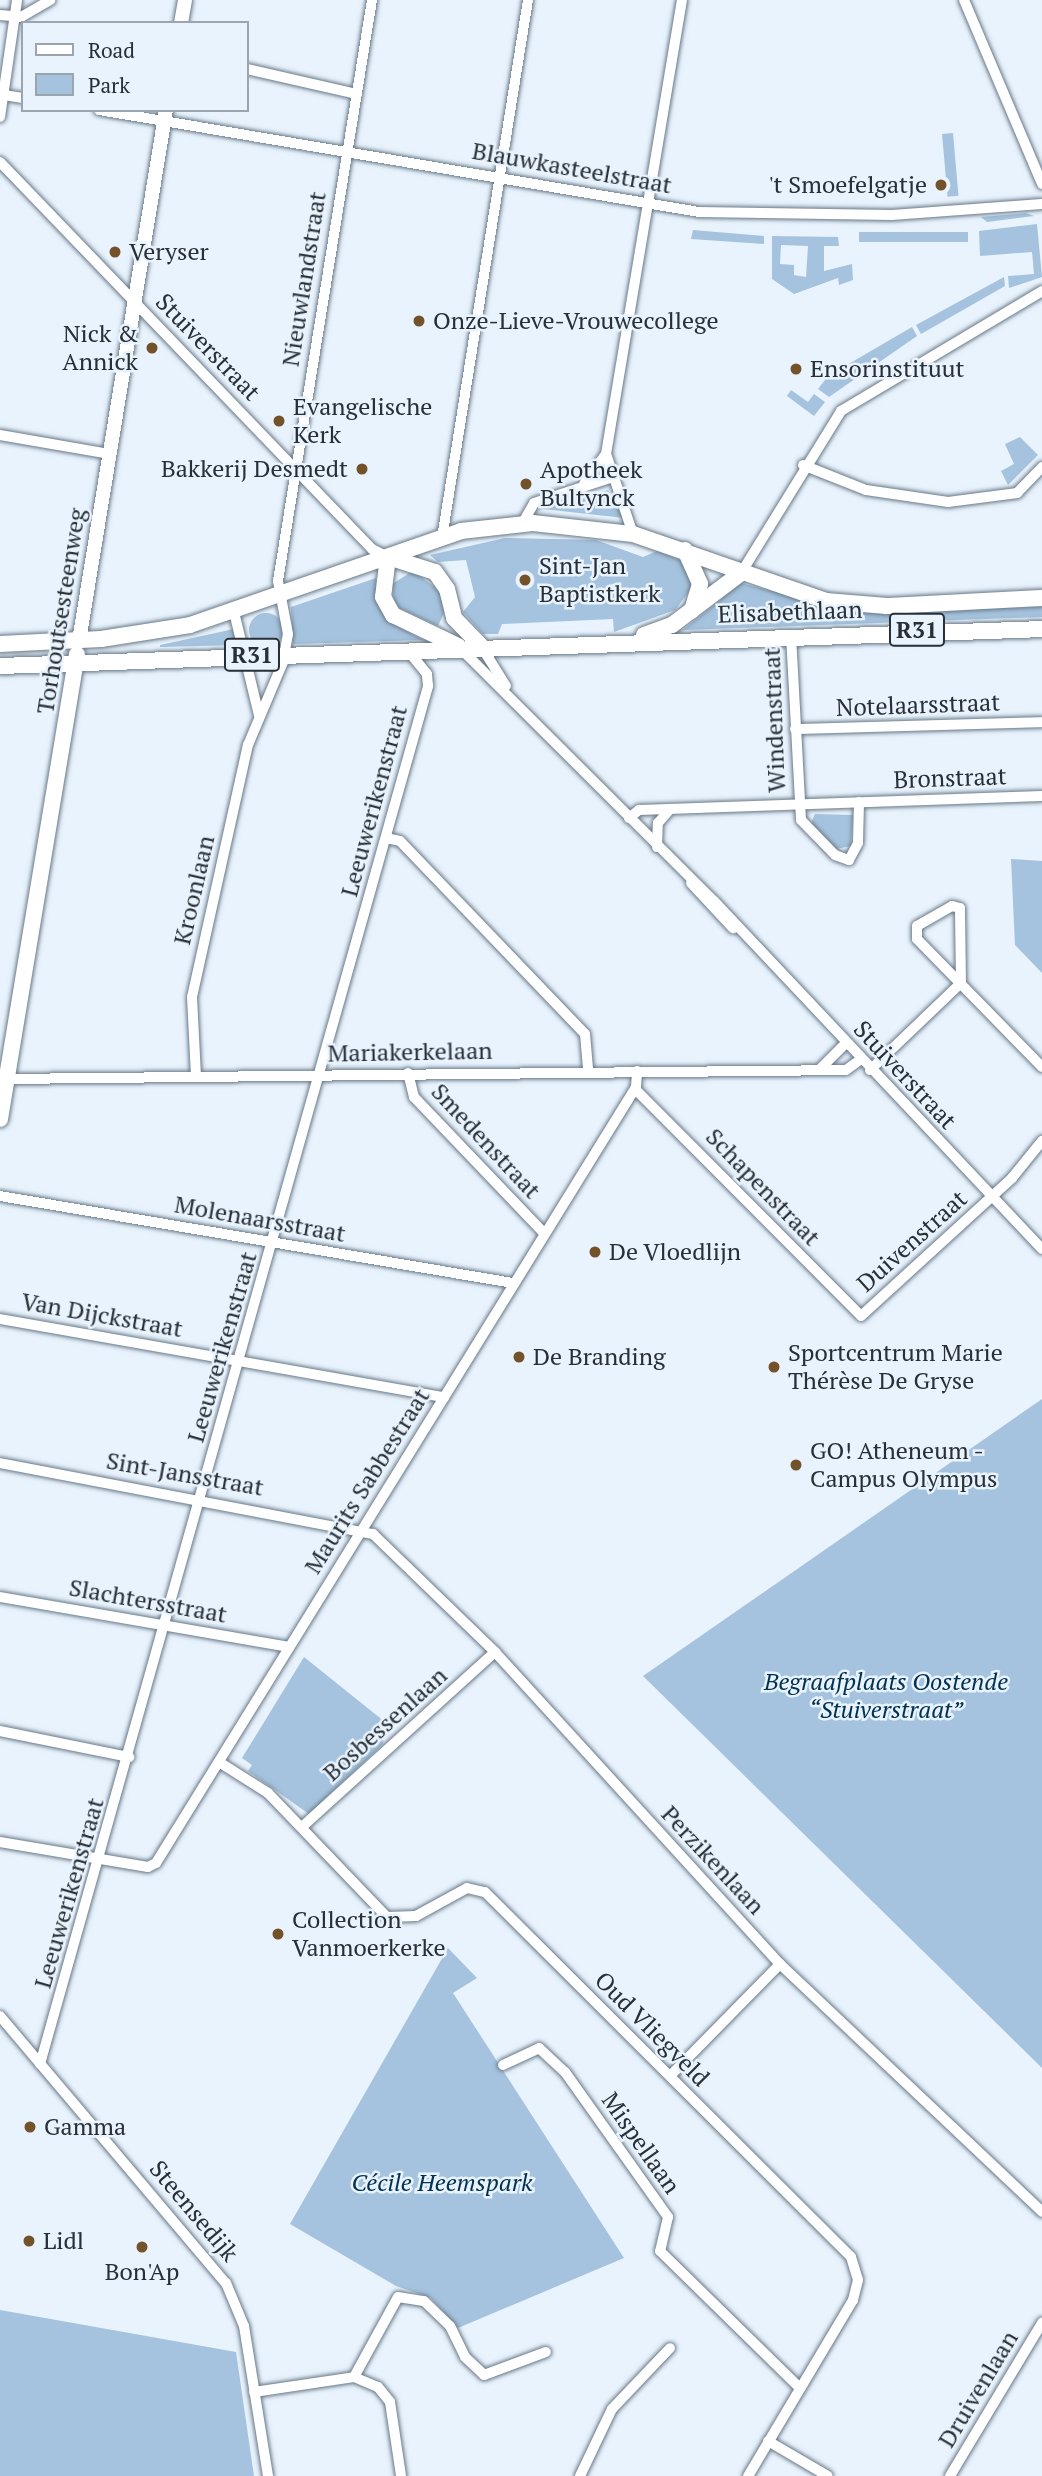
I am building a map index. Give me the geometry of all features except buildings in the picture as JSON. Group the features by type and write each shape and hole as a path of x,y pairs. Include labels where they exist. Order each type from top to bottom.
{"main road":[{"name":"Elisabethlaan","path":"0,644 79,641 190,625 281,596 442,538 522,524 633,534 685,550 741,573 859,606 1042,598"},
{"name":"Elisabethlaan","path":"685,550 700,584 692,611"},
{"name":"Elisabethlaan","path":"388,557 383,597 393,615 458,646"},
{"path":"388,557 435,572 447,589 454,618 481,646"},
{"name":"Elisabethlaan","path":"625,641 692,611 741,573"},
{"name":"Elisabethlaan","path":"0,666 791,634 1042,629"},
{"name":"Torhoutsesteenweg","path":"0,1119 3,1079 79,641"}],"street":[{"path":"0,117 17,0"},
{"path":"32,0 46,3"},
{"path":"181,21 185,0"},
{"name":"Nieuwlandstraat","path":"281,596 294,468 372,0"},
{"path":"442,538 528,0"},
{"path":"633,534 610,478 606,454 682,0"},
{"path":"964,0 1042,184"},
{"path":"0,15 14,17 46,3"},
{"path":"248,69 357,94"},
{"path":"4,95 21,98"},
{"name":"Blauwkasteelstraat","path":"121,112 166,116 347,151 650,203 777,216 1042,204"},
{"name":"Torhoutsesteenweg","path":"79,641 166,116"},
{"name":"Stuiverstraat","path":"0,162 372,549 388,557"},
{"path":"741,573 824,431 864,392 1042,291"},
{"path":"0,435 110,454"},
{"path":"584,484 606,454"},
{"path":"803,465 866,490 948,502 1017,493 1042,467"},
{"path":"522,524 534,503 584,484 610,478"},
{"path":"281,596 289,622 284,653"},
{"name":"Kroonlaan","path":"233,612 259,716"},
{"name":"Windenstraat","path":"791,634 798,804"},
{"name":"Stuiverstraat","path":"458,646 510,693 1042,1249"},
{"name":"Stuiverstraat","path":"481,646 510,693"},
{"name":"Leeuwerikenstraat","path":"40,2064 101,1859 428,686 420,662 404,648"},
{"name":"Kroonlaan","path":"196,1076 192,997 259,716 284,653"},
{"name":"Notelaarsstraat","path":"795,729 1042,722"},
{"name":"Bronstraat","path":"629,818 639,810 670,808 1042,796"},
{"name":"Bronstraat","path":"798,804 801,820 835,855 849,860 858,843 859,802"},
{"path":"657,847 658,823 670,808"},
{"path":"386,838 400,841 585,1034 588,1071"},
{"path":"870,1070 961,983 960,908 952,906 917,926 917,939 961,983 1042,1067"},
{"path":"821,1068 846,1043"},
{"name":"Mariakerkelaan","path":"3,1079 821,1068 846,1070 860,1060"},
{"name":"Maurits Sabbestraat","path":"101,1859 152,1867 444,1397 543,1232 635,1089 637,1071"},
{"name":"Smedenstraat","path":"408,1073 414,1097 543,1232"},
{"name":"Schapenstraat","path":"635,1089 861,1316"},
{"name":"Duivenstraat","path":"861,1316 991,1196 1042,1141"},
{"name":"Molenaarsstraat","path":"0,1196 513,1283"},
{"name":"Van Dijckstraat","path":"0,1319 444,1397"},
{"name":"Sint-Jansstraat","path":"0,1463 362,1527"},
{"name":"Perzikenlaan","path":"362,1527 495,1653 780,1964 1042,2212"},
{"name":"Slachtersstraat","path":"0,1597 289,1647"},
{"name":"Bosbessenlaan","path":"303,1826 495,1653"},
{"path":"0,1731 129,1757"},
{"name":"Oud Vliegveld","path":"219,1762 303,1826 387,1917 416,1916 467,1888 485,1892 852,2257 858,2280 853,2300 748,2476"},
{"path":"0,1842 101,1859"},
{"path":"670,2076 780,1964"},
{"name":"Steensedijk","path":"0,2016 220,2273 244,2326 268,2476"},
{"name":"Mispellaan","path":"503,2065 539,2048 565,2072 668,2217 660,2251 800,2388"},
{"path":"354,2377 398,2297 424,2301 450,2326 465,2357 484,2375 546,2352"},
{"name":"Druivenlaan","path":"950,2476 1042,2323"},
{"path":"580,2476 612,2409 670,2348"},
{"path":"254,2392 354,2377 378,2387 390,2402 401,2476"},
{"path":"768,2441 828,2476"}],"green space":[{"path":"953,133 958,196 948,197 942,134"},
{"path":"1026,213 1034,216 987,222 981,217"},
{"path":"1037,224 1042,277 1009,288 1008,276 1034,274 1032,252 980,256 979,231"},
{"path":"693,230 764,236 764,244 691,239"},
{"path":"859,232 968,232 968,242 859,242"},
{"path":"772,236 838,237 839,246 824,246 824,271 852,264 853,280 839,285 838,278 794,294 772,279","holes":["781,245 808,246 806,277 794,275 794,265 780,264"]},
{"path":"1004,277 1005,286 921,334 916,325"},
{"path":"912,327 917,336 829,397 818,389 828,376"},
{"path":"791,390 808,402 814,394 825,402 814,416 787,396"},
{"path":"1020,437 1038,455 1008,485 1001,471 1014,464 1005,444"},
{"path":"608,490 624,518 543,509 555,500 556,508"},
{"path":"505,538 596,540 643,557 657,551 685,562 695,584 675,610 614,632 613,619 502,624 498,634 483,634 463,612 475,597 466,560 438,562 430,555"},
{"path":"413,571 440,591 445,611 438,626 395,606 392,584"},
{"path":"376,578 377,599 392,623 423,640 293,644 291,607"},
{"path":"741,583 850,611 1042,607 1042,617 683,630"},
{"path":"266,613 278,618 283,630 278,642 266,647 254,642 249,630 254,618"},
{"path":"234,629 238,645 160,647 160,645"},
{"path":"815,814 853,815 851,846 836,849 811,823"},
{"path":"1011,859 1042,861 1042,973 1015,945"},
{"name":"Begraafplaats Oostende “Stuiverstraat”","path":"1042,1399 1042,2068 643,1676"},
{"path":"304,1657 385,1722 383,1744 309,1814 248,1771 252,1765 242,1758"},
{"name":"Cécile Heemspark","path":"448,1948 477,1978 453,1993 624,2258 458,2328 431,2298 396,2286 290,2224"},
{"path":"0,2310 236,2352 254,2476 0,2476"}],"place":[{"name":"'t Smoefelgatje","path":"941,185"},
{"name":"Veryser","path":"115,252"},
{"name":"Onze-Lieve-Vrouwecollege","path":"419,321"},
{"name":"Nick & Annick","path":"152,348"},
{"name":"Ensorinstituut","path":"796,369"},
{"name":"Evangelische Kerk","path":"279,421"},
{"name":"Bakkerij Desmedt","path":"362,469"},
{"name":"Apotheek Bultynck","path":"526,484"},
{"name":"Sint-Jan Baptistkerk","path":"525,580"},
{"name":"De Vloedlijn","path":"595,1252"},
{"name":"De Branding","path":"519,1357"},
{"name":"Sportcentrum Marie Thérèse De Gryse","path":"774,1367"},
{"name":"GO! Atheneum - Campus Olympus","path":"796,1465"},
{"name":"Collection Vanmoerkerke","path":"278,1934"},
{"name":"Gamma","path":"30,2127"},
{"name":"Lidl","path":"29,2241"},
{"name":"Bon'Ap","path":"142,2247"}]}
